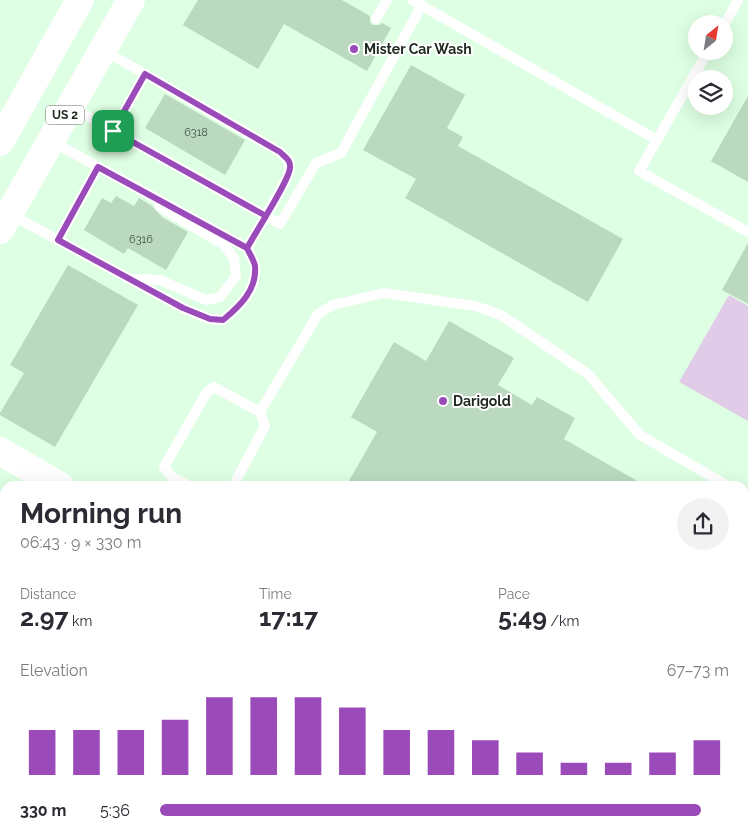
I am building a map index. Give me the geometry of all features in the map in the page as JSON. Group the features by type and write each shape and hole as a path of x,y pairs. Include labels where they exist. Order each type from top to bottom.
{"main road":[{"path":"0,142 80,0"},
{"name":"US 2","path":"5,222 131,0"},
{"path":"0,451 51,481"}],"lane":[{"path":"376,19 387,0"},
{"path":"412,0 657,140"},
{"path":"730,15 738,0"},
{"path":"70,107 280,224 316,163 341,153 422,5"},
{"path":"102,50 280,152 289,160 288,176 247,248"},
{"path":"703,60 639,171 748,232"},
{"path":"113,131 145,74"},
{"path":"5,222 58,240 183,308 210,319 223,320 238,308 253,287 255,264 247,248 50,141"},
{"path":"58,240 98,167"},
{"path":"129,279 160,280 206,300 220,298 236,276 234,258 223,244 166,211 143,191"},
{"path":"260,412 318,314 333,305 384,293 409,295 475,306 501,315 588,374 640,435 719,481"},
{"path":"180,481 171,476 164,467 207,392 214,387 260,412 265,426 236,481"}],"shaded area":[{"path":"729,295 748,306 748,421 679,382"}],"building":[{"path":"198,0 342,0 370,16 370,22 373,25 382,23 391,28 367,71 284,24 258,69 183,25"},
{"path":"411,65 465,95 447,128 463,137 458,146 623,239 588,302 405,198 416,179 363,150"},
{"path":"165,94 245,140 225,175 145,128"},
{"path":"748,96 748,182 711,161"},
{"path":"116,196 134,206 139,198 152,206 162,217 188,232 166,270 128,248 124,254 84,230 102,198 111,203"},
{"path":"748,243 748,304 722,290"},
{"path":"68,265 138,305 55,447 0,415 0,413 24,373 10,365"},
{"name":"Darigold","path":"449,321 514,358 498,385 532,405 537,397 575,418 564,439 637,481 349,481 377,432 351,417 394,342 426,361"}],"place":[{"name":"Mister Car Wash","path":"354,49"},
{"name":"Darigold","path":"443,401"}],"route":[{"path":"113,131 145,74 280,152 289,160 288,176 266,216 247,248 98,167 58,240 183,308 210,319 223,320 238,308 253,287 255,264 247,248 266,216 113,131"}]}
